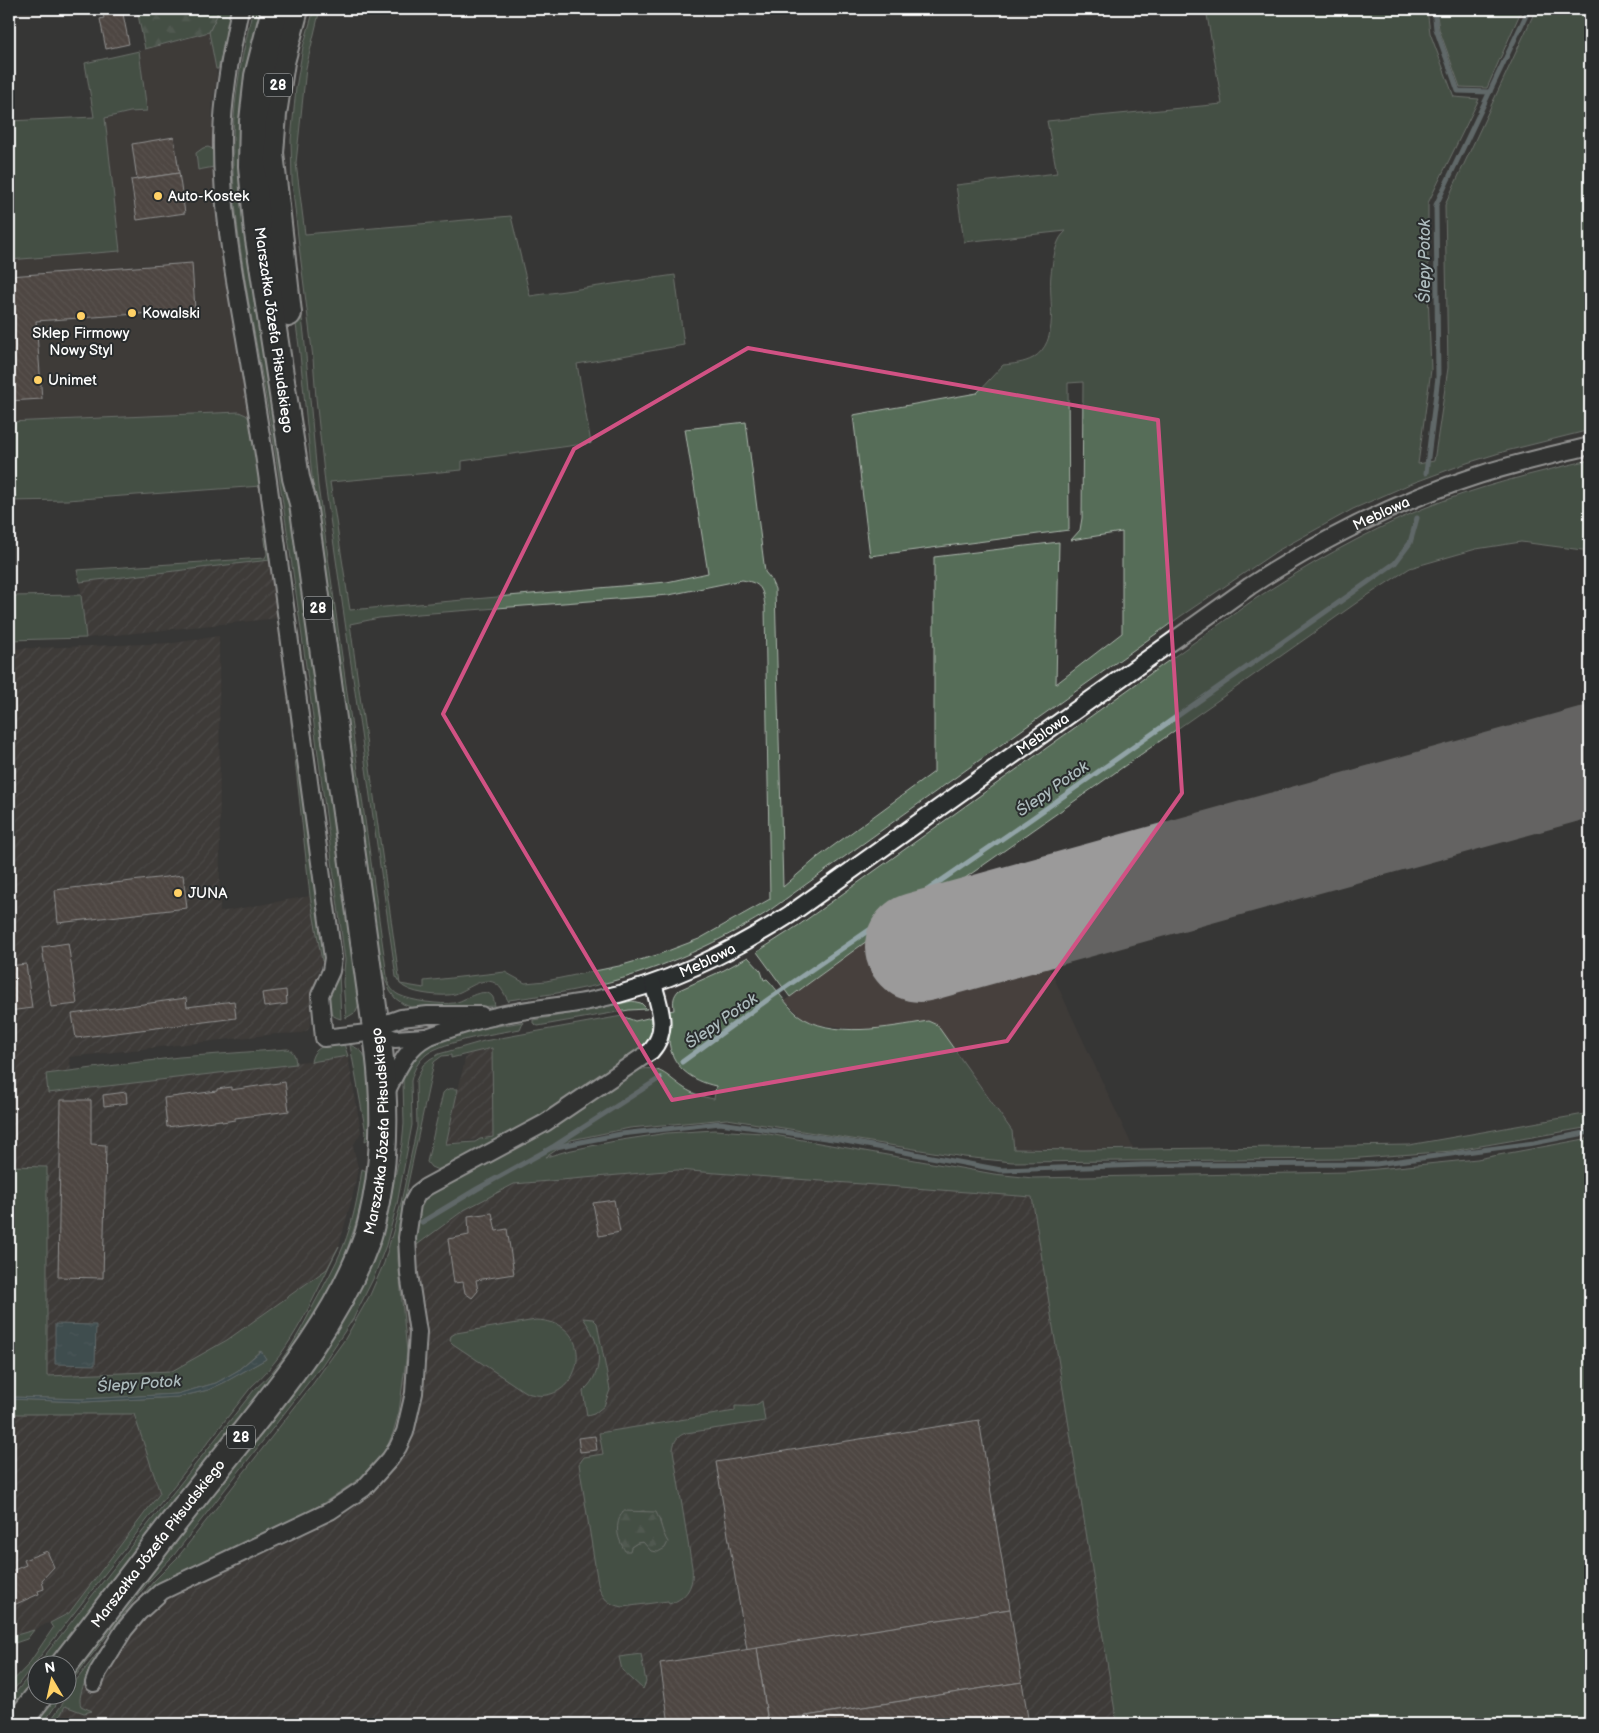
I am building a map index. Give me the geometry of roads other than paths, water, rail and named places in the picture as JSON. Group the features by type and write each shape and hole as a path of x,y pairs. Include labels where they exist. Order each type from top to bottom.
{"main road":[{"name":"Marszałka Józefa Piłsudskiego","path":"71,1656 277,1391 327,1320 348,1284 366,1241 379,1186 384,1096 303,503 296,478 260,242 252,166 253,121 258,76 275,9"},
{"name":"Marszałka Józefa Piłsudskiego","path":"295,9 281,62 273,114 270,153 293,349 303,476 303,503"},
{"path":"17,1724 31,1706"}],"street":[{"path":"240,9 223,111 225,210 230,258 256,403 281,569 333,958 331,972 322,988 319,1002 324,1038 376,1032"},
{"name":"Meblowa","path":"376,1032 392,1021 413,1016 496,1016 561,1007 653,984 687,972 744,943 789,915 1192,626 1250,586 1332,536 1385,511 1445,487 1508,466 1590,446"},
{"path":"94,1683 101,1666 124,1630 139,1612 162,1591 330,1511 364,1488 390,1460 398,1447 410,1417 418,1346 417,1318 407,1254 409,1214 414,1199 426,1187 545,1123 651,1051 659,1040 662,1026 662,1015 653,984"},
{"name":"Meblowa","path":"376,1032 395,1039 427,1037 496,1016"},
{"name":"Meblowa","path":"384,1096 411,1048 427,1037"}],"water":[{"path":"55,1324 96,1325 95,1365 55,1364"},
{"path":"261,1351 266,1359 225,1382 208,1390 178,1397 84,1402 9,1399 9,1397 84,1399 177,1394 216,1383 237,1371"}],"waterway":[{"path":"1434,9 1436,29 1458,91 1490,92"},
{"name":"Ślepy Potok","path":"1426,473 1438,377 1436,205 1529,9"},
{"name":"Ślepy Potok","path":"682,1062 770,998 1031,819 1395,563 1410,543 1417,518"},
{"name":"Ślepy Potok","path":"422,1222 551,1148 660,1078"},
{"path":"551,1148 621,1134 720,1123 840,1140 1001,1170 1142,1165 1376,1164 1534,1143 1590,1132"}],"place":[{"name":"Auto-Kostek","path":"158,196"},
{"name":"Kowalski","path":"132,313"},
{"name":"Sklep Firmowy Nowy Styl","path":"81,316"},
{"name":"Unimet","path":"38,380"},
{"name":"JUNA","path":"178,893"}]}
